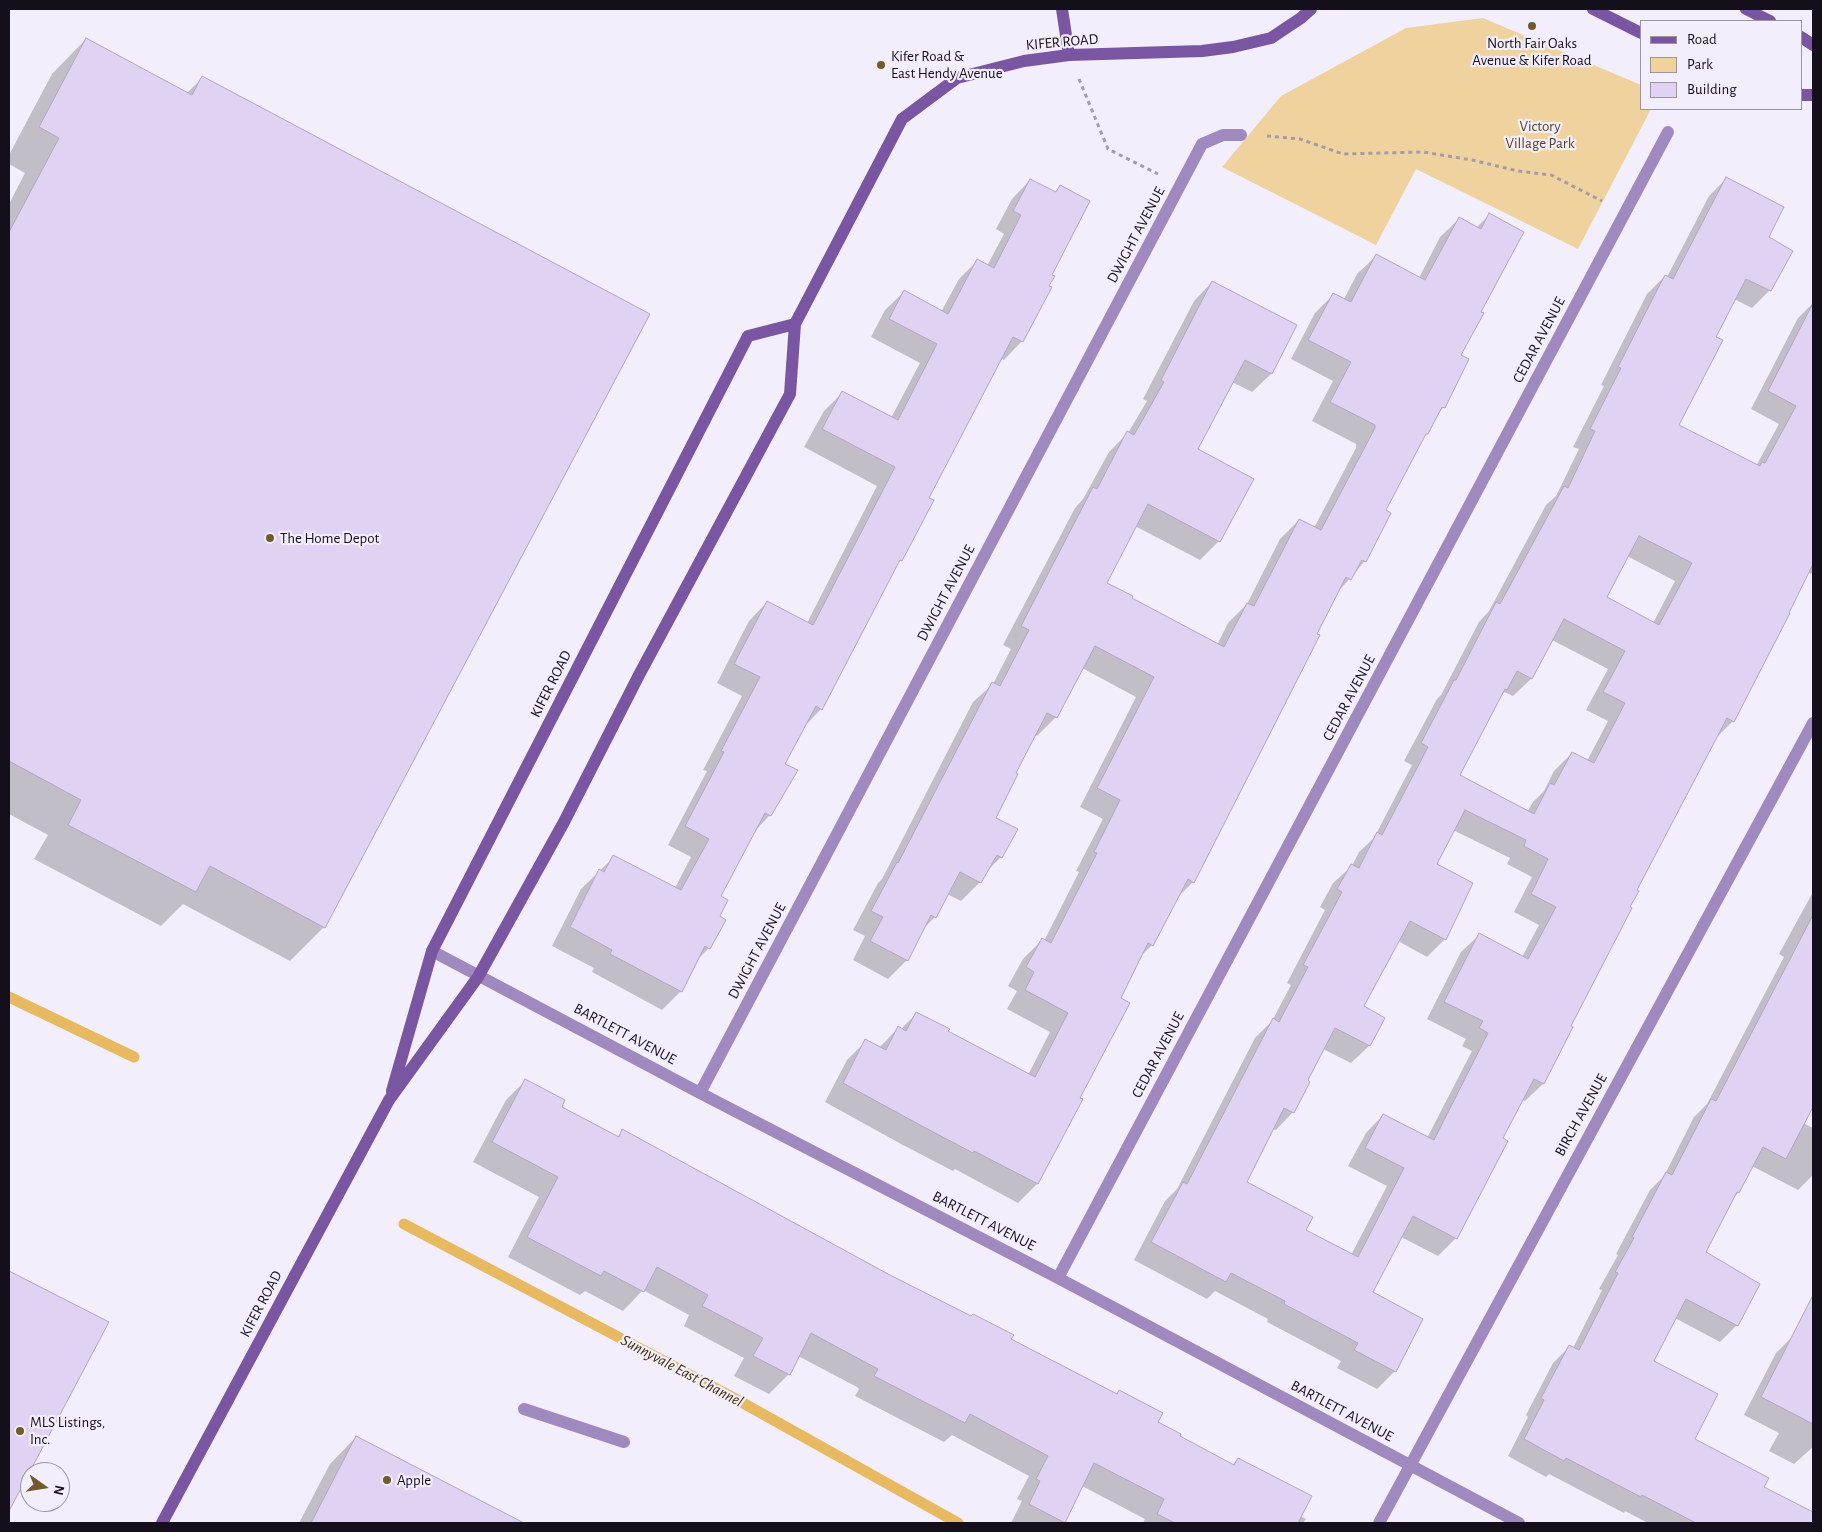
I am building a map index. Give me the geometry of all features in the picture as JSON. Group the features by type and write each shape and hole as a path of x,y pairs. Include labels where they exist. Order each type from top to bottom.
{"main road":[{"path":"1062,9 1069,55"},
{"name":"KIFER ROAD","path":"162,1523 389,1100 478,976 564,822 639,675 790,394 795,324 902,119 957,78 1024,61 1069,55 1202,51 1233,47 1272,38 1311,9"},
{"path":"1593,9 1640,32"},
{"path":"1746,9 1768,20"},
{"path":"1802,38 1813,45"},
{"name":"KIFER ROAD","path":"389,1100 432,951 748,336 795,324"}],"street":[{"name":"CEDAR AVENUE","path":"1058,1278 1668,132"},
{"name":"DWIGHT AVENUE","path":"700,1093 1202,144 1222,135 1241,135"},
{"name":"BIRCH AVENUE","path":"1378,1523 1813,722"},
{"name":"BARTLETT AVENUE","path":"432,951 700,1093 1058,1278 1518,1523"},
{"path":"524,1409 624,1442"}],"path":[{"path":"1069,55 1108,149 1180,186"},
{"path":"1241,135 1300,139 1344,154 1423,152 1472,160 1518,171 1551,174 1625,212"}],"green space":[{"name":"Victory Village Park","path":"1483,18 1640,85 1640,110 1650,110 1578,249 1416,169 1376,245 1222,167 1281,96 1406,28"}],"building":[{"name":"The Home Depot","path":"86,38 192,95 202,76 650,314 325,928 210,866 196,892 68,825 81,800 9,761 9,232 59,138 39,127"},
{"path":"1726,177 1784,207 1769,237 1793,251 1771,291 1746,279 1716,337 1723,340 1679,425 1760,466 1762,462 1765,463 1796,406 1768,391 1813,303 1813,564 1734,722 1727,718 1637,890 1639,891 1630,907 1632,908 1571,1026 1573,1027 1544,1084 1534,1079 1503,1138 1508,1141 1457,1239 1413,1216 1373,1292 1423,1319 1396,1372 1354,1350 1358,1343 1284,1304 1285,1301 1231,1273 1226,1282 1151,1242 1183,1182 1187,1184 1273,1018 1279,1022 1308,967 1303,965 1342,892 1337,889 1351,864 1359,868 1377,832 1382,835 1428,747 1421,743 1454,680 1456,680 1496,602 1500,604 1564,486 1568,488 1595,431 1590,429 1621,368 1618,367 1656,292 1665,275 1673,279","holes":["1639,536 1692,563 1659,625 1607,597","1564,619 1625,651 1603,692 1625,703 1594,763 1572,752 1554,785 1550,783 1534,814 1460,775 1505,689 1507,690 1517,671 1532,679","1465,810 1526,840 1524,846 1548,859 1531,894 1556,907 1528,959 1479,933 1444,1002 1483,1021 1479,1028 1488,1033 1434,1140 1383,1114 1365,1148 1404,1168 1358,1257 1306,1230 1313,1217 1247,1182 1284,1108 1294,1113 1310,1082 1308,1080 1335,1028 1370,1046 1385,1018 1364,1006 1410,921 1446,940 1473,883 1437,864"]},
{"path":"1030,179 1056,192 1060,185 1090,201 1052,275 1055,276 1049,286 1052,287 1023,342 1013,337 929,498 934,500 902,561 900,560 822,710 816,706 785,764 798,770 771,816 765,813 721,896 728,900 720,916 726,920 710,949 705,946 682,992 610,954 612,950 570,927 599,869 604,872 613,855 681,890 709,839 685,826 724,752 721,751 760,677 734,664 767,601 813,625 895,467 822,429 842,391 898,420 937,344 889,319 904,290 948,314 977,259 994,268 1021,215 1013,211"},
{"path":"1489,213 1524,232 1481,312 1484,313 1461,355 1469,359 1445,408 1442,407 1428,434 1426,434 1386,510 1391,513 1366,562 1362,560 1351,580 1346,577 1317,634 1320,635 1194,883 1188,879 1153,946 1148,943 1121,998 1130,1003 1080,1098 1083,1099 1038,1184 974,1151 973,1153 843,1083 865,1039 886,1050 898,1026 906,1031 916,1012 1035,1077 1068,1013 1025,990 1034,972 1026,967 1042,938 1051,943 1097,853 1094,852 1120,800 1097,788 1154,677 1095,646 1057,718 1047,713 1016,773 1018,774 996,818 1018,829 1002,858 997,855 981,883 960,872 936,918 931,915 908,961 870,941 883,917 871,911 992,682 1000,686 1029,630 1021,626 1093,487 1097,489 1127,431 1134,435 1164,382 1161,380 1212,281 1297,325 1272,374 1245,360 1198,449 1254,479 1220,542 1148,504 1107,583 1224,647 1247,603 1254,606 1299,519 1321,530 1375,428 1375,425 1330,402 1351,362 1308,340 1333,293 1351,302 1376,254 1425,280 1459,217 1481,229"},
{"path":"1813,915 1813,1107 1786,1159 1763,1147 1706,1252 1760,1284 1738,1326 1686,1299 1654,1361 1718,1394 1695,1439 1769,1478 1764,1487 1813,1512 1813,1523 1696,1523 1566,1458 1564,1461 1524,1439 1544,1400 1541,1398 1569,1345 1579,1350 1618,1273 1615,1272 1634,1238 1632,1237 1666,1172 1672,1175 1711,1099 1716,1101"},
{"path":"525,1079 565,1100 562,1107 619,1137 622,1129 888,1274 971,1316 973,1314 1014,1335 1011,1339 1117,1394 1119,1390 1163,1413 1158,1422 1234,1465 1238,1458 1312,1496 1298,1523 1175,1523 1157,1514 1164,1499 1094,1463 1065,1523 1029,1504 1040,1481 1036,1479 1048,1456 970,1414 965,1423 874,1376 878,1369 811,1333 790,1375 753,1356 763,1338 702,1306 708,1295 657,1267 644,1292 604,1271 601,1276 527,1237 558,1177 492,1142"},
{"path":"9,1271 109,1322 35,1462 20,1462 20,1490 9,1511"},
{"path":"1813,1295 1813,1424 1761,1397"},
{"name":"Apple","path":"356,1436 524,1523 311,1523"}],"waterway":[{"name":"Sunnyvale East Channel","path":"9,997 134,1057"},
{"name":"Sunnyvale East Channel","path":"404,1224 734,1398 958,1523"}],"place":[{"name":"North Fair Oaks Avenue & Kifer Road","path":"1532,26"},
{"name":"Kifer Road & East Hendy Avenue","path":"881,65"},
{"name":"The Home Depot","path":"270,538"},
{"name":"MLS Listings, Inc.","path":"20,1431"},
{"name":"Apple","path":"387,1480"}]}
